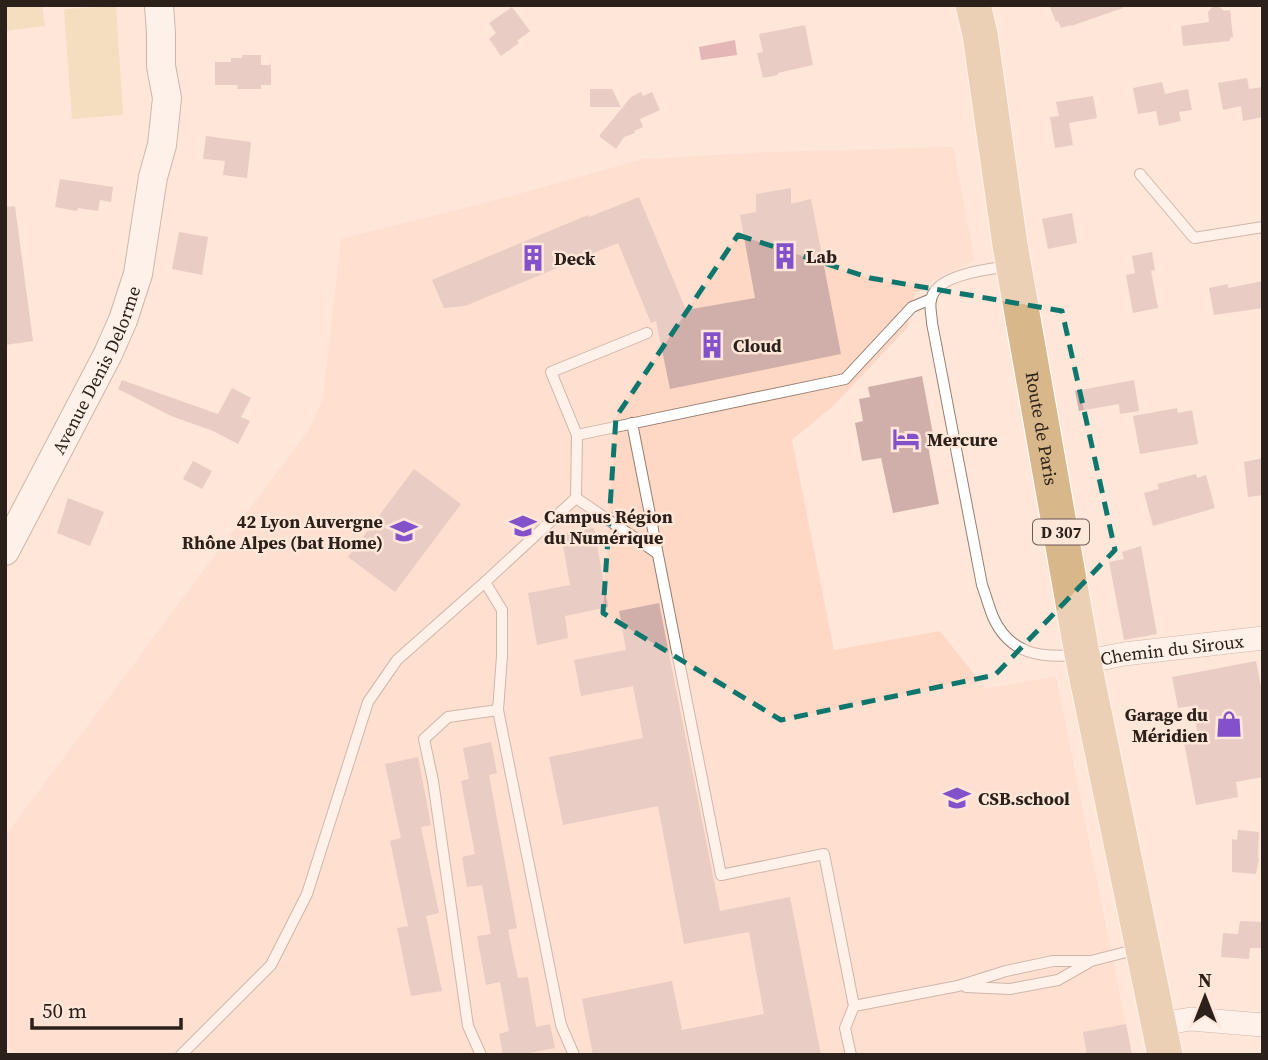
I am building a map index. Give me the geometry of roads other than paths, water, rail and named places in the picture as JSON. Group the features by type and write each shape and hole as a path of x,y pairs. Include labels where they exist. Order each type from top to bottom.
{"main road":[{"name":"Route de Paris","path":"973,5 980,34 1014,266 1083,658 1162,1039"}],"street":[{"name":"Avenue Denis Delorme","path":"5,551 123,320 138,274 153,177 150,126 162,67 159,5"},
{"name":"Chemin du Siroux","path":"1083,658 1263,638"},
{"path":"1162,1039 1191,1019 1263,1025"}],"lane":[{"path":"1140,174 1194,238 1263,227"},
{"path":"577,435 845,379 912,307 930,299 937,289 951,280 977,271 1014,266"},
{"path":"930,299 932,323 982,585 994,620 1010,641 1031,654 1083,658"},
{"path":"181,1055 271,965 307,894 368,702 397,660 576,498 577,435 551,372 647,333"},
{"path":"632,423 721,875 824,854 854,1006 845,1028 851,1055"},
{"path":"576,498 657,553"},
{"path":"485,582 502,610 498,710 561,1025 574,1055"},
{"path":"481,1055 468,1026 433,781 424,739 448,717 498,710"},
{"path":"854,1006 958,986 1006,971 1053,961 1091,961 1144,947"},
{"path":"958,986 1010,989 1046,983 1058,980 1091,961"}],"place":[{"name":"Lab","path":"785,256"},
{"name":"Deck","path":"533,258"},
{"name":"Cloud","path":"712,345"},
{"name":"Mercure","path":"906,439"},
{"name":"Campus Région du Numérique","path":"523,526"},
{"name":"42 Lyon Auvergne Rhône Alpes (bat Home)","path":"404,531"},
{"name":"Garage du Méridien","path":"1229,724"},
{"name":"CSB.school","path":"957,798"}]}
